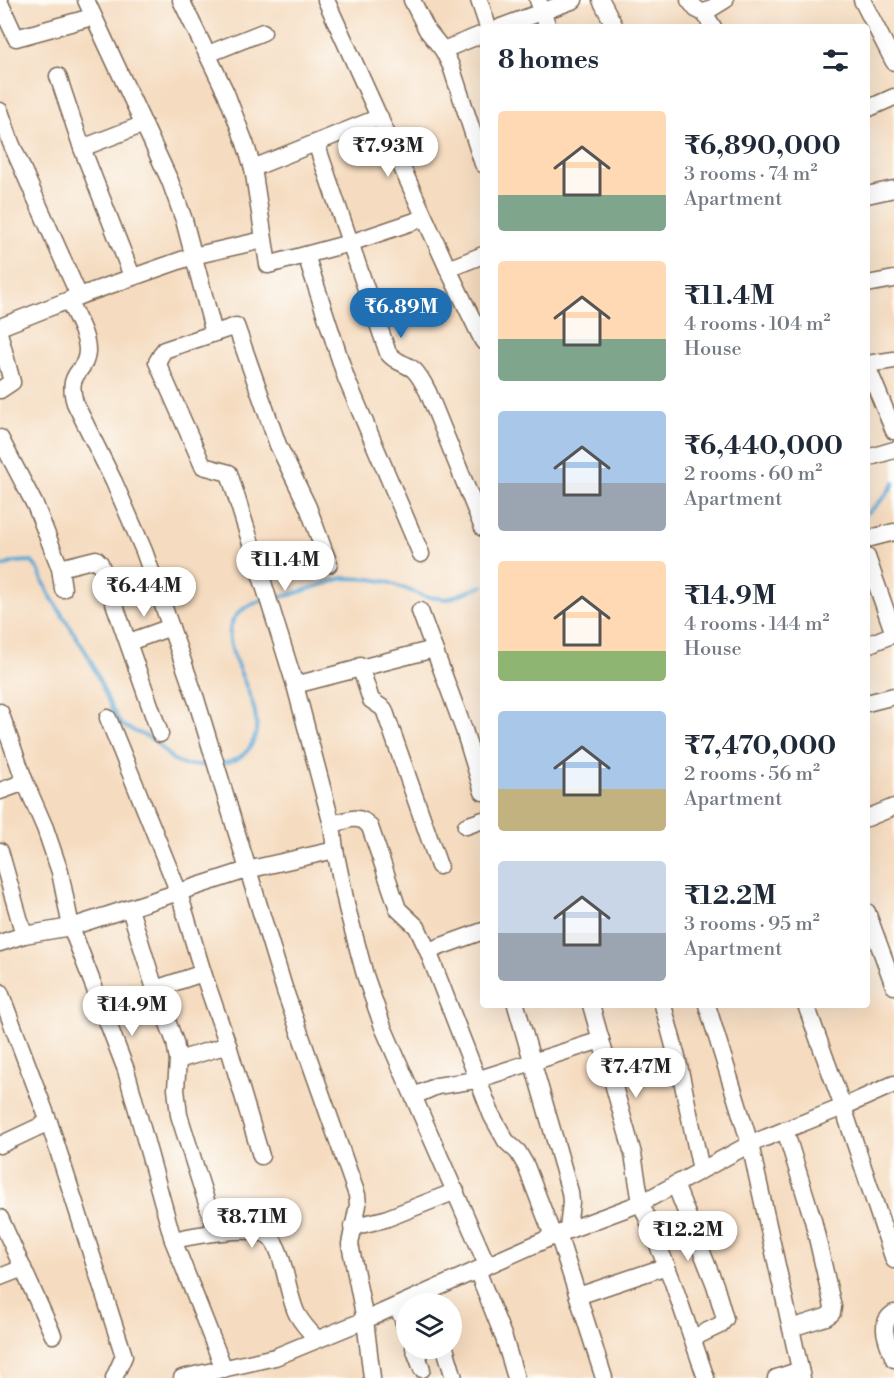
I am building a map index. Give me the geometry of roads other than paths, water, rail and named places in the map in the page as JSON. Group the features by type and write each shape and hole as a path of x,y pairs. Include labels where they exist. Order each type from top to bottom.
{"street":[{"path":"86,0 171,181 184,220 214,333"},
{"path":"181,0 226,93 253,168 268,265 350,243 424,218"},
{"path":"326,0 424,218 480,334"},
{"path":"412,0 427,30 443,50 451,66 480,155"},
{"path":"479,0 487,24"},
{"path":"510,24 574,0"},
{"path":"601,0 613,24"},
{"path":"689,0 709,20 725,0"},
{"path":"862,0 894,62"},
{"path":"0,3 16,38 92,17"},
{"path":"208,54 263,32"},
{"path":"443,50 480,35"},
{"path":"58,76 82,148 132,276"},
{"path":"870,108 894,98"},
{"path":"0,111 74,298 86,341 85,360 72,380 71,390 75,403 114,482 144,551 210,745 285,991 357,1195 358,1205 350,1244 365,1320 372,1378"},
{"path":"253,168 380,117"},
{"path":"82,148 144,124"},
{"path":"316,143 388,354 394,361 414,370 420,377 480,521"},
{"path":"870,194 894,189"},
{"path":"0,327 132,276 193,256 263,240"},
{"path":"306,255 346,378 421,554"},
{"path":"448,269 480,256"},
{"path":"870,283 894,279"},
{"path":"329,564 308,507 278,445 236,326 164,350 157,362 203,466 230,473 295,685 332,825 335,850 365,975 383,1027 456,1191 516,1378"},
{"path":"0,336 12,382 0,390"},
{"path":"870,364 894,360"},
{"path":"870,372 894,431"},
{"path":"0,438 36,507 60,568 63,589"},
{"path":"870,458 894,450"},
{"path":"870,538 894,532"},
{"path":"60,568 90,559 96,559 100,563 160,734"},
{"path":"870,563 889,604 894,634 870,644"},
{"path":"420,611 464,730 480,782"},
{"path":"129,642 171,627"},
{"path":"295,685 434,648"},
{"path":"360,666 371,700 384,709 439,866"},
{"path":"870,702 894,696"},
{"path":"0,712 60,872 71,927 126,1070 173,1240 224,1369"},
{"path":"108,718 179,893 202,973 228,1045 261,1156"},
{"path":"0,791 25,782"},
{"path":"870,817 894,807"},
{"path":"332,825 353,818 366,820 370,827 398,909 417,927 428,951 476,1080 498,1130 518,1152 560,1233 604,1378"},
{"path":"466,826 480,821"},
{"path":"0,944 24,935 71,927 247,870 335,850"},
{"path":"0,851 24,935"},
{"path":"130,909 175,1042 178,1060 176,1089 179,1114 216,1232"},
{"path":"870,920 894,986"},
{"path":"428,951 480,932"},
{"path":"156,989 202,973"},
{"path":"0,992 49,1122 124,1356 114,1378"},
{"path":"517,1008 570,1192 571,1210 560,1233"},
{"path":"592,1008 633,1154 641,1203 667,1266 706,1378"},
{"path":"664,1008 678,1061 701,1170"},
{"path":"708,1008 750,1144 801,1374 776,1378"},
{"path":"807,1008 894,1260"},
{"path":"414,1096 449,1083 476,1080 601,1040"},
{"path":"178,1060 228,1045"},
{"path":"438,1293 482,1267 560,1233 641,1203 750,1144 894,1084"},
{"path":"0,1145 49,1122"},
{"path":"785,1130 813,1220 833,1307 832,1313 826,1317 790,1328"},
{"path":"675,1184 715,1285 725,1319 720,1325 693,1338"},
{"path":"352,1227 395,1216 456,1191"},
{"path":"0,1218 53,1335"},
{"path":"173,1240 216,1232 259,1232 268,1236 276,1246 296,1313 317,1339"},
{"path":"578,1296 667,1266"},
{"path":"0,1277 23,1269"},
{"path":"182,1378 224,1369 245,1372 275,1357 396,1307"},
{"path":"894,1313 884,1323 884,1331 894,1359"},
{"path":"418,1359 422,1369"},
{"path":"448,1359 454,1378"}],"waterway":[{"path":"870,510 882,500 894,483"},
{"path":"0,567 15,562 31,561 38,569 49,594 89,657 121,725 154,740 172,759 184,765 212,765"},
{"path":"273,598 343,578 388,582 426,597 447,599 480,587"},
{"path":"219,764 241,757 250,747 256,728 254,708 231,645 230,627 240,612 263,600"}]}
